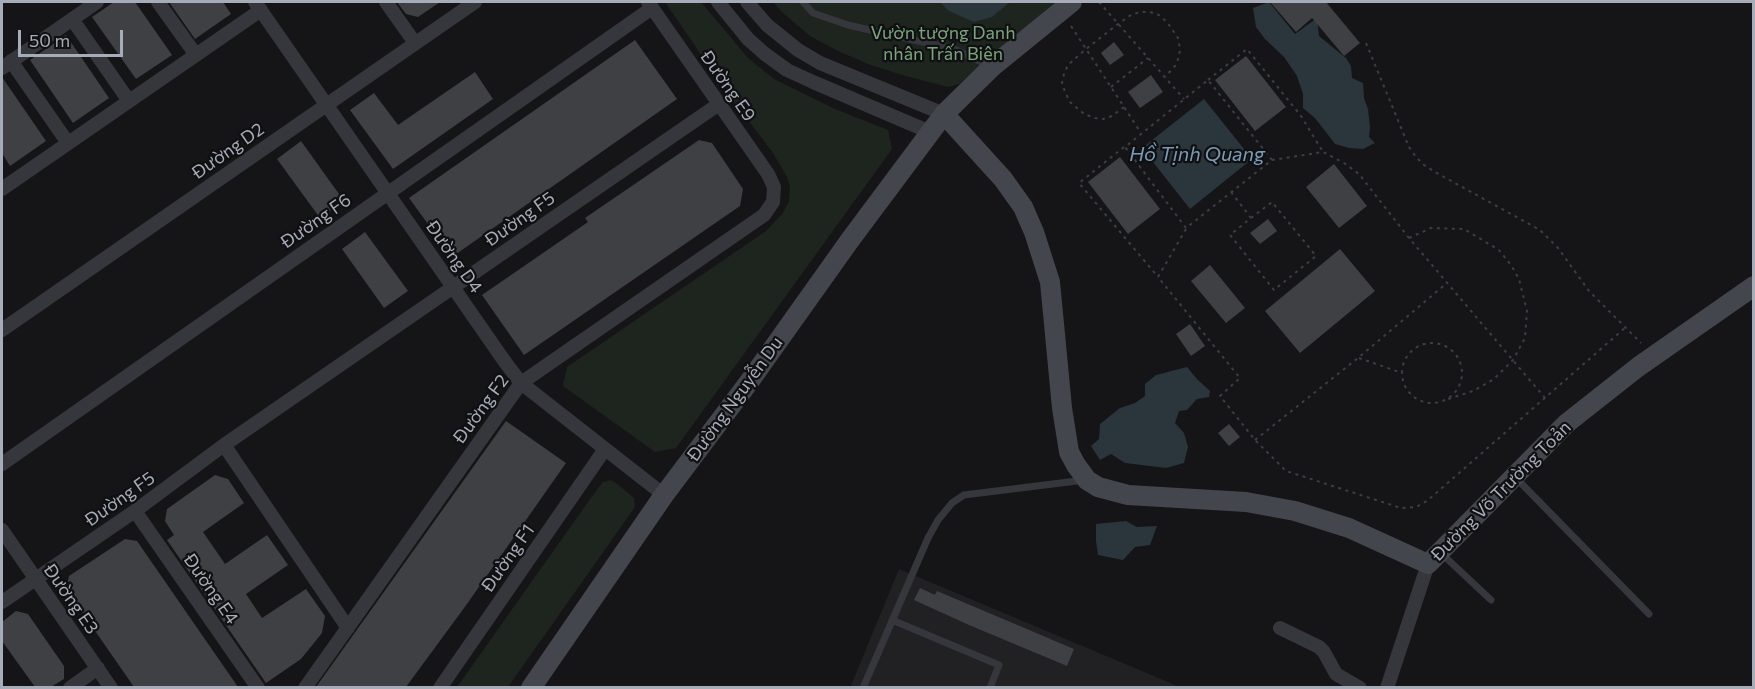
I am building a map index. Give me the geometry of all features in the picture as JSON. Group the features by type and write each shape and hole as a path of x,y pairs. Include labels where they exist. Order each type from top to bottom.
{"main road":[{"name":"Đường Nguyễn Du","path":"531,687 664,495 944,114 992,67 1067,6"},
{"path":"944,114 1003,179 1023,207 1034,232 1050,282 1062,408 1069,452 1087,480"},
{"name":"Đường Võ Trường Toản","path":"1087,480 1098,487 1128,495 1246,502 1295,511 1434,558 1567,423 1654,356 1754,286"}],"street":[{"path":"68,143 6,65 97,2"},
{"path":"158,2 196,55"},
{"path":"386,2 415,43"},
{"name":"Đường D2","path":"2,327 475,2"},
{"path":"718,2 748,39 787,70 930,132"},
{"path":"747,2 781,38 813,58 944,114"},
{"name":"Đường E9","path":"650,5 768,174 774,187 774,194"},
{"name":"Đường F6","path":"2,464 388,193 650,5"},
{"path":"2,187 196,55 258,6"},
{"name":"Đường D4","path":"258,6 521,383 664,495"},
{"path":"72,19 129,101"},
{"name":"Đường F5","path":"2,602 135,511 224,445 719,104"},
{"name":"Đường F2","path":"305,687 521,383 764,215 773,202 774,194"},
{"path":"224,445 348,628"},
{"name":"Đường F1","path":"440,687 605,449"},
{"name":"Đường E4","path":"135,511 258,687"},
{"name":"Đường E3","path":"2,530 111,687"},
{"path":"1387,687 1434,558"},
{"path":"1280,628 1319,647 1336,674 1360,687"},
{"path":"70,687 98,669"}],"lane":[{"path":"803,2 813,13 848,25 954,49 992,67"},
{"path":"1514,476 1650,614"},
{"path":"863,687 928,538 938,520 952,503 964,495 1087,480"},
{"path":"1434,558 1491,600"},
{"path":"892,620 999,665 990,687"}],"path":[{"path":"1100,2 1184,99"},
{"path":"1067,6 1086,49 1141,133"},
{"path":"1124,107 1112,116 1103,119 1084,114 1070,102 1062,83 1068,65 1131,15 1150,12 1159,15 1178,38 1179,57 1175,66 1165,77"},
{"path":"1366,43 1409,147 1416,157 1435,172 1540,230 1558,248 1589,291 1654,356"},
{"path":"1545,398 1352,168 1323,152 1300,116 1247,49 1079,183 1240,378 1220,396 1255,440 1286,471 1401,508 1416,507 1427,501 1545,398 1626,327"},
{"path":"1111,87 1148,58"},
{"path":"1208,80 1272,160"},
{"path":"1125,147 1186,228"},
{"path":"1158,277 1186,228 1272,160 1323,152"},
{"path":"1231,192 1251,218"},
{"path":"1272,201 1316,256 1274,290 1230,236 1251,218 1272,201"},
{"path":"1409,238 1431,228 1464,229 1499,250 1511,265 1518,279 1527,311 1525,338 1514,360 1494,379 1473,391 1435,404 1416,399 1403,383 1402,373 1408,354 1416,347 1435,343 1453,351 1459,359 1462,377 1459,387 1445,400"},
{"path":"1255,440 1447,283"},
{"path":"1358,358 1402,373"}],"shaded area":[{"path":"899,569 1180,687 850,688"}],"green space":[{"path":"665,2 701,2 748,58 774,79 835,109 888,130 892,149 676,448 655,452 563,386 567,367 766,231 783,213 789,201 790,187 773,153 724,88"},
{"name":"Vườn tượng Danh nhân Trấn Biên","path":"773,2 1057,2 959,84 948,87 868,64 836,50 810,36"},
{"path":"611,480 634,498 635,507 508,687 457,687 598,488 603,482"}],"water":[{"path":"940,2 1010,2 992,17 974,22 949,11"},
{"path":"1269,2 1295,34 1317,18 1319,36 1346,58 1351,66 1352,78 1363,83 1370,127 1369,137 1375,143 1363,149 1335,144 1315,118 1303,108 1303,94 1297,76 1284,57 1256,27 1253,8"},
{"name":"Hồ Tịnh Quang","path":"1204,99 1252,159 1190,209 1142,148"},
{"path":"1187,367 1210,391 1209,397 1197,399 1187,410 1179,411 1175,423 1184,433 1188,447 1184,463 1166,468 1125,463 1111,454 1100,460 1091,446 1099,439 1100,424 1120,408 1135,403 1145,396 1145,384 1156,375"},
{"path":"1126,521 1137,527 1157,526 1150,545 1135,547 1123,560 1098,555 1096,524"}],"building":[{"path":"114,2 135,2 172,55 136,79 92,17"},
{"path":"169,2 223,2 231,14 195,39"},
{"path":"397,2 440,2 418,17 406,14"},
{"path":"1270,2 1326,2 1360,43 1344,56 1312,18 1296,32"},
{"path":"66,35 109,98 73,123 30,60"},
{"path":"635,40 677,99 452,257 409,198"},
{"path":"1114,42 1124,55 1110,65 1101,53"},
{"path":"1246,56 1286,107 1255,131 1215,80"},
{"path":"475,72 493,99 393,169 350,110 374,93 398,125"},
{"path":"1151,75 1163,92 1140,108 1128,92"},
{"path":"2,77 46,141 10,166 2,153"},
{"path":"699,140 712,143 743,189 740,206 524,355 482,295 588,222 585,218"},
{"path":"301,141 344,201 320,218 277,159"},
{"path":"1120,157 1160,209 1128,234 1088,182"},
{"path":"1334,164 1367,206 1339,228 1306,187"},
{"path":"1268,219 1277,231 1260,244 1250,233"},
{"path":"365,232 408,291 384,308 342,249"},
{"path":"1340,249 1375,291 1300,353 1265,311"},
{"path":"1210,265 1245,308 1226,323 1191,281"},
{"path":"1190,324 1205,346 1191,356 1176,334"},
{"path":"506,421 566,463 467,604 406,687 316,687"},
{"path":"1229,424 1240,437 1229,446 1218,433"},
{"path":"215,475 228,479 244,503 203,532 225,564 267,535 288,565 246,594 262,618 306,589 325,616 322,633 301,659 266,683 167,540 174,535 165,521 167,509"},
{"path":"125,539 137,541 238,687 134,687 66,589 69,576"},
{"path":"920,588 935,595 937,591 1074,649 1067,666 914,600"},
{"path":"16,611 28,614 64,666 64,679 51,687 35,687 2,641 2,622"}]}
